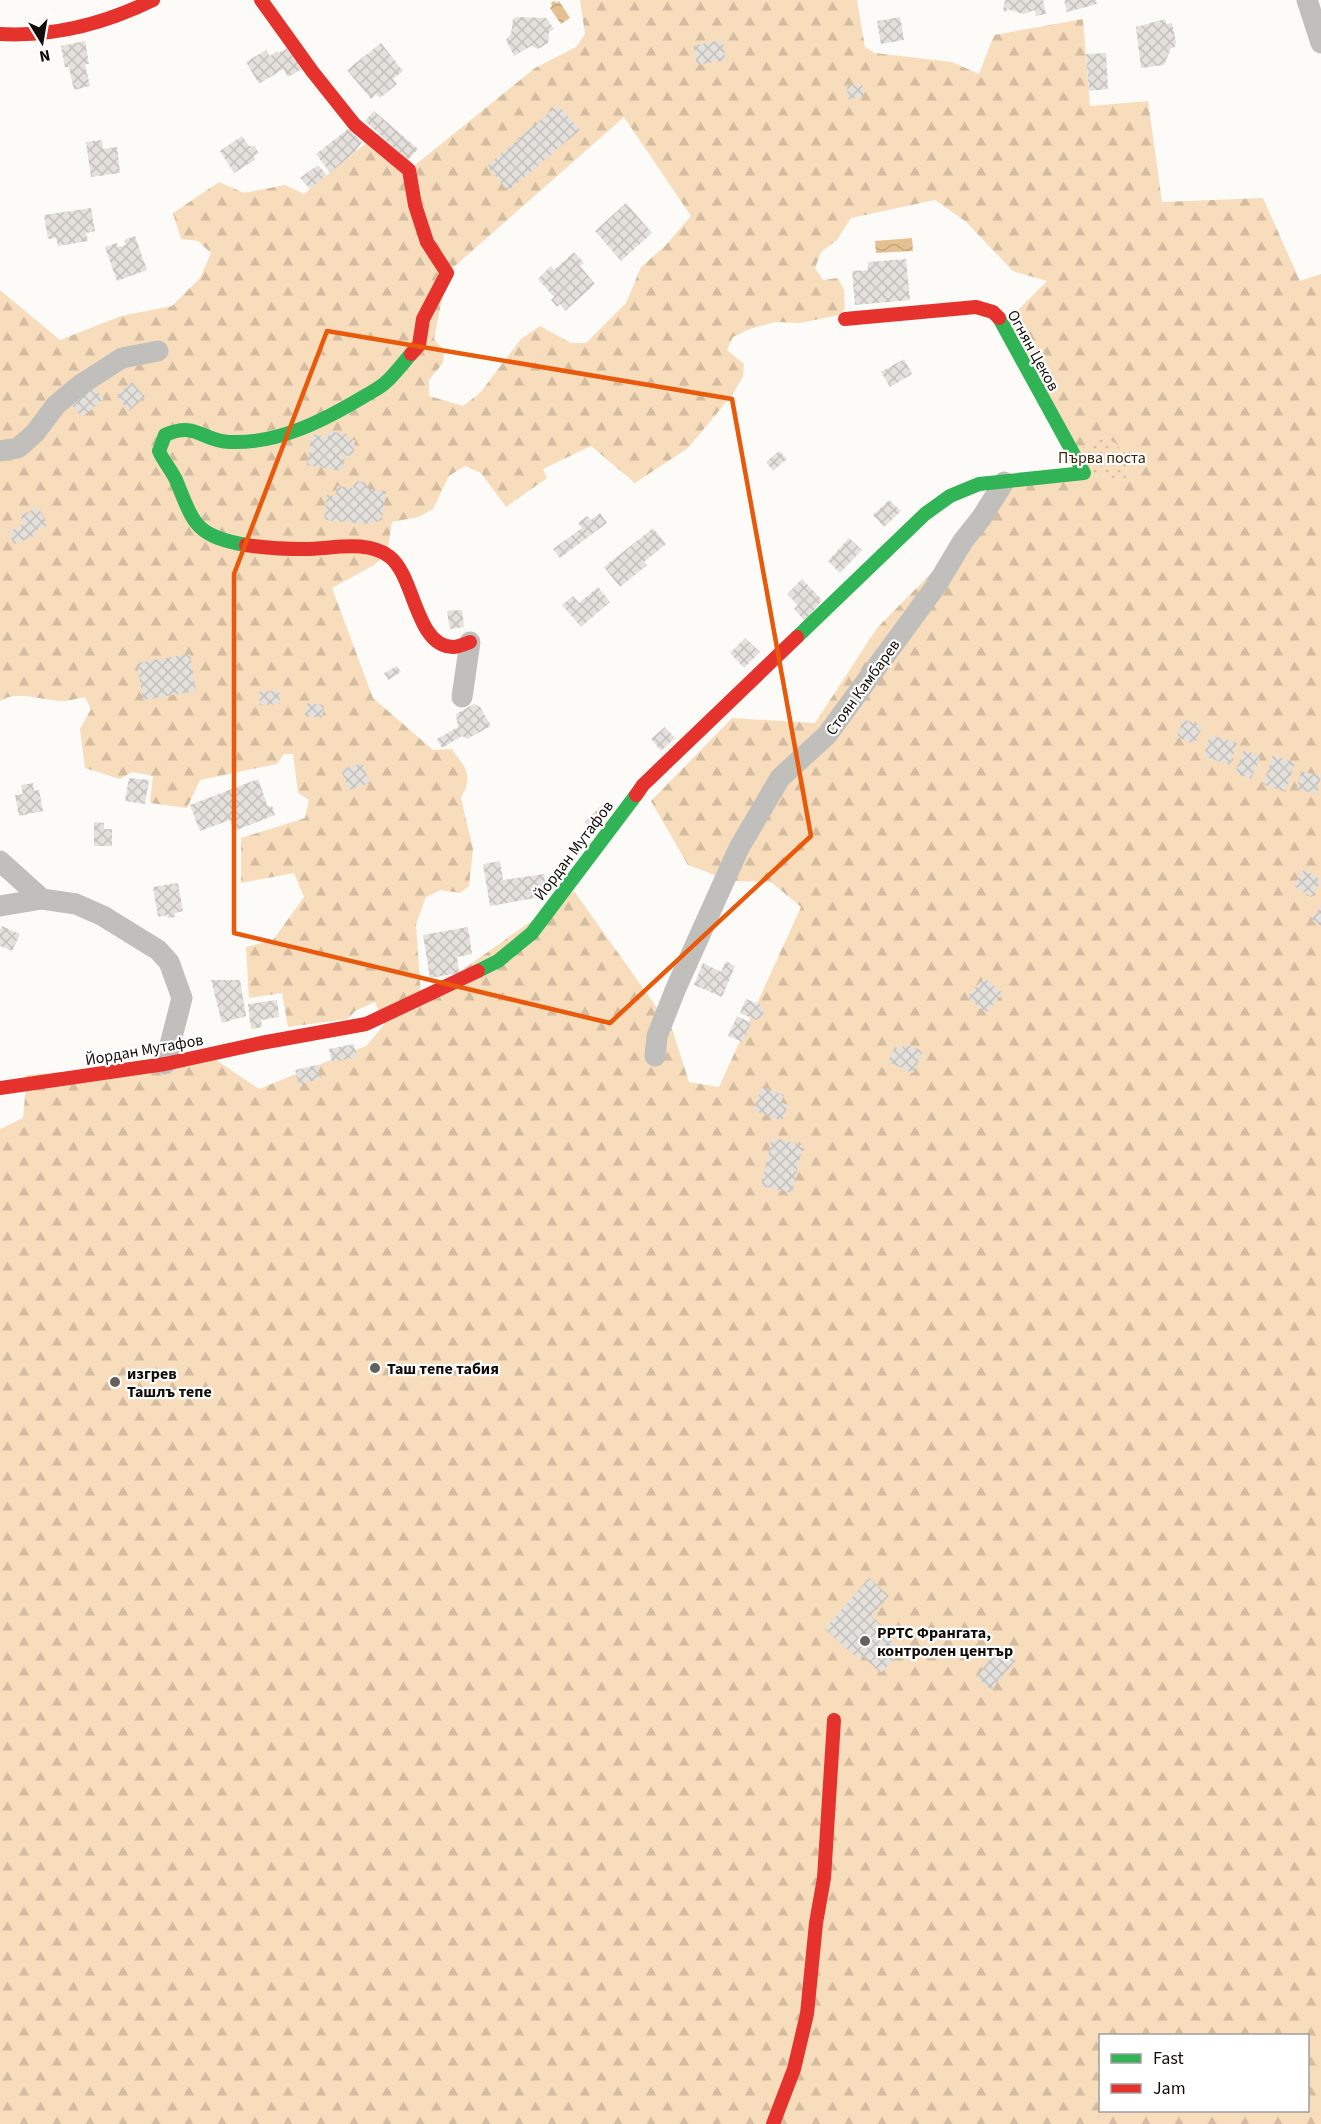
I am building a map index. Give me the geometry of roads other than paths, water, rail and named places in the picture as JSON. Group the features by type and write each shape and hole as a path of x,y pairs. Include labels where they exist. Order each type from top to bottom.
{"street":[{"path":"0,34 17,36 78,28 128,13 153,0"},
{"path":"261,0 312,71 355,125 409,171 415,204 427,242 447,273 423,319 419,345 385,383 348,406 292,432 250,442 215,440 192,429 174,431 165,435 159,451 173,474 186,508 196,524 212,534 237,544 286,550 357,547 387,554 399,566 425,627 437,644 448,648 460,648 470,642"},
{"path":"1307,0 1321,43"},
{"name":"Огнян Цеков","path":"845,319 976,307 993,312 999,318 1084,473"},
{"path":"0,451 18,448 35,433 56,405 80,385 122,358 158,351"},
{"name":"Йордан Мутафов","path":"0,1088 165,1064 261,1042 366,1024 498,961 532,933 643,785 925,514 945,498 963,488 1084,473"},
{"name":"Стоян Камбарев","path":"655,1056 657,1036 676,988 739,848 780,778 827,735 936,586 963,541 982,517 1004,482"},
{"path":"462,697 470,642"},
{"path":"0,861 42,899"},
{"path":"0,906 42,899 76,904 103,916 158,950 169,962 182,998 165,1064"},
{"path":"773,2124 795,2069 807,2014 816,1923 824,1878 834,1720"}],"water":[{"path":"554,1 557,3 559,1 570,18 561,24 550,8"},
{"path":"912,238 913,251 876,253 875,241"}],"place":[{"name":"Таш тепе табия","path":"375,1368"},
{"name":"изгрев Ташлъ тепе","path":"115,1382"},
{"name":"РРТС Франгата, контролен център","path":"865,1641"}],"park label":[{"name":"Първа поста","path":"1102,457"}]}
